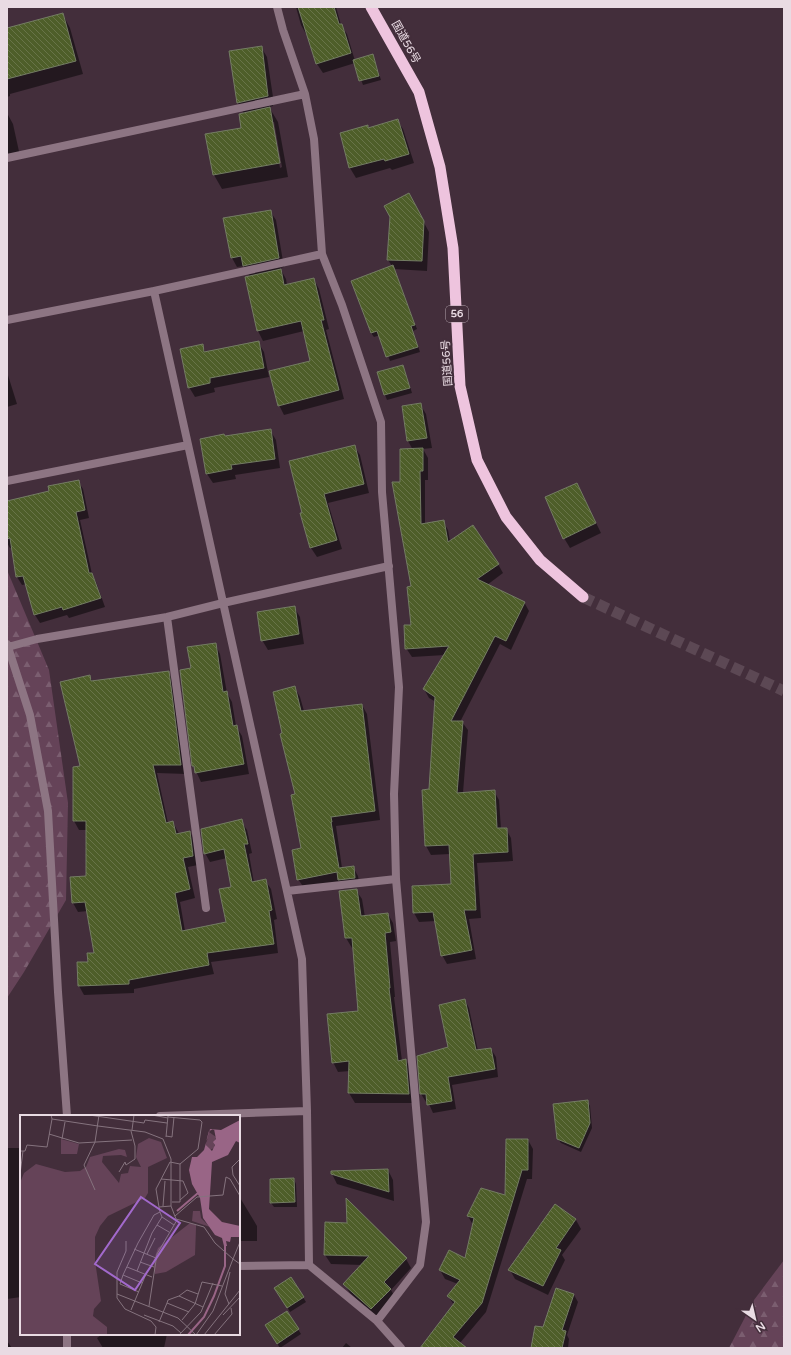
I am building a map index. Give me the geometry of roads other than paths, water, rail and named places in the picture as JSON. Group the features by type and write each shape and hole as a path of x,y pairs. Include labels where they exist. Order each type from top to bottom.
{"highway":[{"name":"国道56号","path":"371,7 419,92 440,167 453,248 460,386 477,460 506,517 540,560 583,597"}],"street":[{"path":"277,7 283,30 305,94 314,139 322,254 342,305 381,422 382,492 399,687 394,794 396,879 426,1222 420,1265 377,1321"},
{"path":"7,158 305,94"},
{"path":"7,320 154,291 322,254"},
{"path":"154,291 302,959 309,1265"},
{"path":"7,482 188,445"},
{"path":"67,1115 58,992 48,811 30,715 8,645 166,617 389,566"},
{"path":"166,617 206,908"},
{"path":"287,891 396,879"},
{"path":"221,1115 306,1111"},
{"path":"240,1266 309,1265 377,1321 401,1348"},
{"path":"67,1335 67,1348"}],"tunnel":[{"path":"583,597 784,691"}]}
